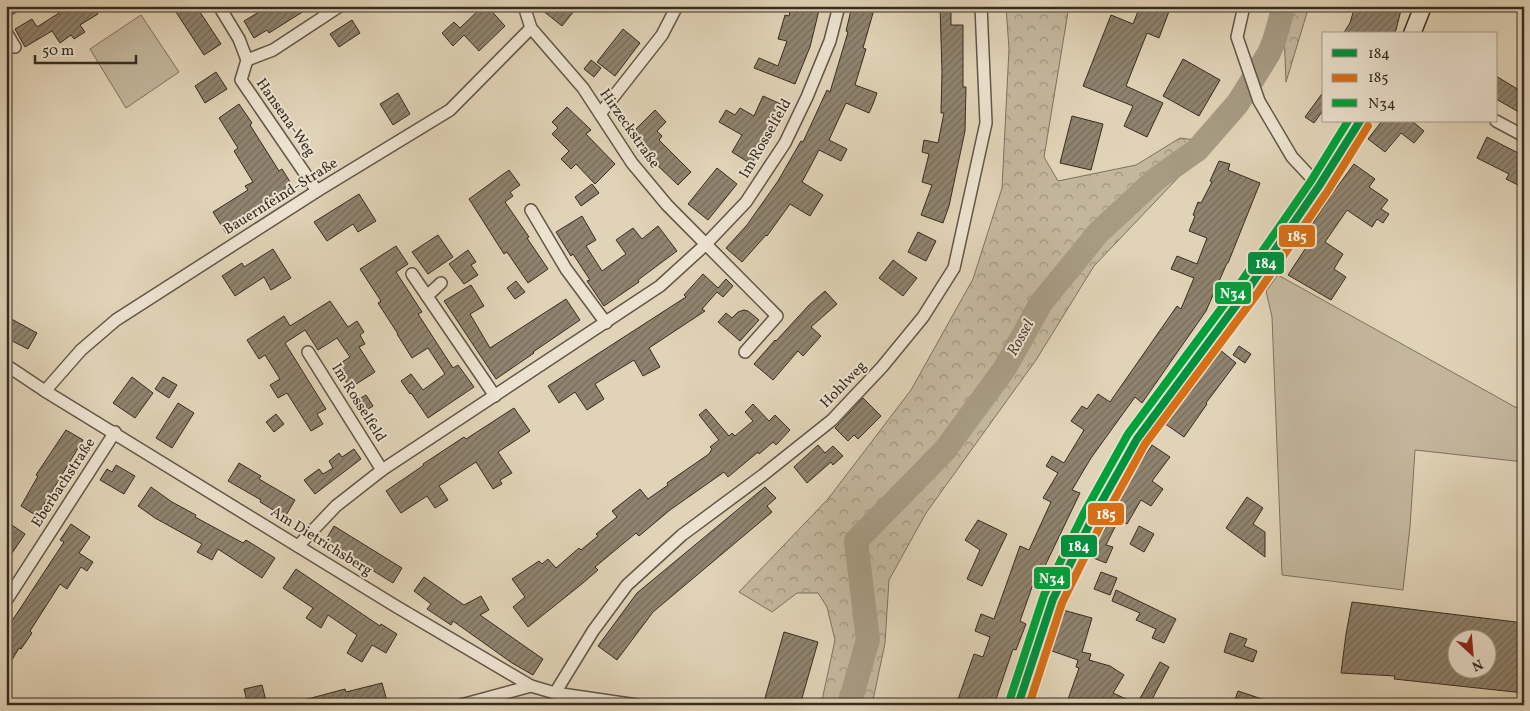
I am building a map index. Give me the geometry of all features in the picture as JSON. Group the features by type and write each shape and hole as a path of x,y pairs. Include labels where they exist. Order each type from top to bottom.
{"main road":[{"path":"1413,32 1423,6"},
{"path":"1018,705 1053,598 1093,517 1137,439 1249,288 1319,186 1359,122"}],"street":[{"path":"6,12 14,6"},
{"name":"Hansena-Weg","path":"219,6 240,39 247,60 241,80 317,191"},
{"path":"247,60 273,50 340,6"},
{"path":"524,6 531,28"},
{"path":"600,114 662,36 677,6"},
{"name":"Im Rosselfeld","path":"298,546 336,506 382,470 660,286 705,245 746,202 785,142 808,97 824,57 839,6"},
{"name":"Hohlweg","path":"555,693 593,631 627,585 682,535 763,475 832,420 882,367 923,317 954,268 986,124 981,6"},
{"path":"1244,6 1237,37 1259,101 1292,157 1319,186"},
{"name":"Hirzeckstraße","path":"531,28 583,88 632,163 667,205 705,245"},
{"name":"Bauernfeind-Straße","path":"45,391 81,350 116,320 317,191 450,110 531,28"},
{"path":"6,32 15,47"},
{"path":"1498,122 1524,136"},
{"path":"531,210 566,269 606,323"},
{"path":"705,245 777,316 744,352"},
{"path":"412,274 495,396"},
{"path":"427,296 441,282"},
{"name":"Im Rosselfeld","path":"308,352 382,470"},
{"name":"Am Dietrichsberg","path":"6,365 45,391 397,607 531,686 555,693 636,705"},
{"name":"Eberbachstraße","path":"6,601 114,432"},
{"path":"461,705 531,686"}],"green space":[{"path":"1006,6 1069,6 1044,157 1058,181 1136,165 1180,138 1212,142 1094,266 1036,360 926,513 889,580 885,643 872,705 821,705 835,640 827,607 818,593 797,593 772,612 739,592 828,499 911,390 973,279 1002,188 1009,49"},
{"path":"1283,6 1309,6 1286,82"},
{"path":"141,15 179,72 126,108 90,49"},
{"path":"1278,275 1515,407 1524,409 1524,462 1415,450 1410,527 1403,590 1282,575 1272,317 1266,291"}],"building":[{"path":"55,6 94,6 98,14 80,25 85,32 74,39 71,35 60,43 52,31 25,47 15,29 32,19 37,27 59,13"},
{"path":"172,6 196,6 221,44 204,55"},
{"path":"256,6 312,6 269,33 267,30 254,38 244,21 259,12"},
{"path":"483,6 487,6 505,26 479,51 464,35 453,46 442,33 454,22 460,28"},
{"path":"537,6 578,6 562,26"},
{"path":"791,6 820,6 810,47 795,84 754,68 759,58 778,66 787,41 778,39 785,15 789,16"},
{"path":"852,6 875,6 863,48 866,49 855,85 877,93 873,104 869,113 846,103 829,140 847,149 841,161 819,150 802,182 823,195 810,216 790,204 767,236 742,262 726,248 747,225 778,181 801,141 803,142 827,90 830,92 848,32 846,31"},
{"path":"940,6 951,6 951,25 963,25 963,87 966,87 965,131 949,206 943,223 921,215 932,185 922,182 929,154 922,152 924,140 938,143 944,113 941,113"},
{"path":"1140,6 1171,6 1159,38 1147,33 1126,86 1163,103 1147,137 1124,126 1133,106 1083,86 1111,15 1133,24"},
{"path":"1355,6 1402,6 1394,32 1344,32 1350,23"},
{"path":"352,20 360,33 339,47 330,34"},
{"path":"623,29 640,43 615,76 597,62"},
{"path":"1183,59 1220,80 1199,116 1163,96"},
{"path":"591,60 601,68 594,77 584,69"},
{"path":"216,72 227,89 205,103 195,86"},
{"path":"1498,77 1524,93 1524,115 1498,100"},
{"path":"398,93 410,114 393,125 380,104"},
{"path":"1322,94 1322,112 1314,123 1305,117"},
{"path":"763,96 783,105 773,129 751,164 732,152 742,135 719,122 726,110 735,115 740,108 754,116"},
{"path":"239,104 279,171 282,169 295,190 226,233 213,212 248,190 245,186 253,182 234,151 238,148 219,118"},
{"path":"567,107 591,130 586,134 615,164 595,184 576,164 571,169 561,159 569,151 552,134 558,128 552,122"},
{"path":"655,110 666,122 657,131 662,136 659,140 691,172 678,185 656,164 658,162 636,140 640,137 634,131"},
{"path":"1072,116 1103,124 1091,170 1060,163"},
{"path":"1381,122 1413,122 1424,131 1414,143 1401,133 1385,152 1368,139"},
{"path":"1487,137 1524,156 1524,188 1506,179 1509,174 1477,158"},
{"path":"1219,161 1230,164 1228,170 1260,183 1228,263 1206,311 1142,403 1135,397 1091,458 1072,490 1080,493 1042,572 1038,570 1020,621 1026,624 1016,650 1013,649 994,705 956,705 974,654 983,657 990,637 975,631 981,614 994,619 1020,546 1029,550 1051,502 1043,498 1058,473 1046,466 1052,456 1064,463 1084,430 1071,421 1082,406 1087,409 1098,394 1110,402 1177,306 1181,309 1194,278 1171,269 1177,256 1197,264 1207,238 1189,231 1198,202 1201,203 1212,182 1210,181"},
{"path":"1354,164 1375,179 1369,187 1388,200 1381,209 1389,214 1383,223 1377,219 1372,227 1347,210 1325,242 1343,254 1334,269 1346,277 1331,300 1288,275 1313,237 1307,232"},
{"path":"717,168 737,184 708,220 688,204"},
{"path":"509,170 520,185 510,192 513,196 505,202 548,269 528,283 507,252 504,254 469,199"},
{"path":"592,184 599,193 581,206 575,197"},
{"path":"359,194 376,221 358,232 353,224 327,241 314,222"},
{"path":"582,216 596,240 586,246 602,271 626,254 616,240 633,228 642,239 658,226 677,251 638,280 639,282 604,306 587,281 590,280 573,254 571,256 556,232"},
{"path":"918,232 936,241 926,261 908,252"},
{"path":"438,235 453,257 428,274 412,252"},
{"path":"396,246 408,264 396,272 422,312 418,314 453,368 458,365 474,387 428,418 401,381 411,374 423,390 445,374 428,348 412,358 378,303 381,301 360,269"},
{"path":"273,249 291,278 271,290 264,277 235,296 222,276 242,263 244,267"},
{"path":"468,250 476,262 471,265 478,275 464,284 449,264"},
{"path":"893,260 917,278 903,296 879,278"},
{"path":"703,274 718,288 726,279 733,286 723,297 717,292 702,309 705,311 649,348 660,367 643,376 634,360 595,384 604,399 587,410 575,392 559,403 548,386 686,297 684,295"},
{"path":"516,281 525,292 515,299 507,288"},
{"path":"471,285 484,306 470,314 490,348 566,299 580,320 496,379 444,301"},
{"path":"825,291 837,304 811,327 821,336 803,356 798,351 773,380 754,364 809,305"},
{"path":"330,301 348,327 357,321 364,332 360,335 365,344 359,347 375,372 350,388 336,366 350,357 337,338 318,350 305,330 285,343 326,409 317,414 323,424 311,431 287,393 278,398 270,385 280,379 265,355 259,359 247,340 284,316 290,326"},
{"path":"744,310 759,320 740,341 718,322 726,313 732,318 738,312"},
{"path":"6,316 37,333 28,349 6,338"},
{"path":"1239,346 1251,354 1245,363 1233,355"},
{"path":"1219,349 1236,363 1206,403 1184,437 1164,423"},
{"path":"132,377 153,393 135,418 113,403"},
{"path":"163,377 177,385 169,398 155,389"},
{"path":"366,395 373,406 362,413 354,402"},
{"path":"863,398 881,416 858,439 854,435 848,441 835,428"},
{"path":"178,403 194,413 172,448 156,438"},
{"path":"753,404 769,421 775,415 790,430 776,445 773,442 759,454 758,452 728,477 724,472 670,510 639,536 636,533 595,567 598,570 528,627 513,607 525,597 512,579 539,561 542,564 548,559 556,568 579,548 581,550 598,536 596,534 617,517 612,511 640,489 648,499 668,485 667,483 709,454 712,449 710,447 719,440 699,415 706,409 729,436 732,433 735,436 753,421 745,412"},
{"path":"514,408 530,431 498,452 512,473 500,480 502,484 493,489 476,462 439,486 448,500 435,508 427,496 401,513 386,491 464,437 466,439"},
{"path":"276,414 284,424 274,432 266,422"},
{"path":"66,430 83,440 37,516 21,506 38,476 36,475"},
{"path":"818,445 825,453 833,446 843,456 833,465 831,462 807,483 794,467"},
{"path":"1152,445 1170,457 1152,481 1163,489 1151,506 1141,500 1127,524 1119,519 1106,545 1113,547 1106,563 1086,555 1107,513"},
{"path":"354,449 361,459 315,494 304,480 319,469 323,474 333,468 329,461 339,453 342,457"},
{"path":"239,463 261,476 259,479 295,500 285,517 260,502 261,500 228,481"},
{"path":"116,465 135,476 124,494 100,480 107,469 112,472"},
{"path":"151,487 172,502 196,515 195,517 243,543 246,540 275,558 262,578 218,549 212,560 197,552 202,544 155,518 138,506"},
{"path":"765,487 776,498 767,506 772,512 653,612 617,660 598,646 637,593"},
{"path":"1247,497 1263,508 1253,524 1265,532 1265,557 1226,528"},
{"path":"978,520 1007,534 982,586 967,579 980,550 965,540"},
{"path":"6,521 25,534 6,562"},
{"path":"71,524 90,537 79,553 93,562 87,571 81,567 67,589 60,584 30,631 32,633 21,649 19,648 6,670 6,630 64,542 60,540"},
{"path":"334,526 402,568 393,583 324,543"},
{"path":"1139,526 1154,534 1144,552 1130,544"},
{"path":"296,569 380,626 381,624 397,634 386,653 372,645 362,662 347,653 357,635 328,615 321,628 306,618 313,608 283,588"},
{"path":"1101,572 1117,578 1110,595 1094,589"},
{"path":"424,577 464,605 481,596 489,610 480,615 543,659 533,675 512,663 453,621 451,625 427,609 431,604 414,591"},
{"path":"1116,590 1176,619 1164,643 1152,638 1156,629 1136,620 1140,613 1112,601"},
{"path":"1352,602 1524,623 1524,693 1394,679 1395,676 1341,673"},
{"path":"1063,610 1092,618 1082,652 1091,654 1089,660 1110,666 1124,675 1113,693 1137,704 1160,662 1169,667 1149,705 1066,705 1079,668 1076,667 1078,660 1052,651"},
{"path":"784,632 818,642 800,705 763,705"},
{"path":"1230,633 1247,639 1244,646 1257,651 1253,662 1224,652"},
{"path":"382,683 387,701 374,705 300,705 300,701 345,689 346,692"},
{"path":"262,685 267,705 248,705 244,689"},
{"path":"1238,691 1274,703 1274,705 1233,705"}],"waterway":[{"name":"Rossel","path":"849,705 868,640 856,541 945,450 1005,368 1041,303 1098,233 1156,179 1197,150 1238,103 1269,53 1284,6"}],"transit line":[{"name":"N34","path":"1009,702 1044,595 1084,513 1128,434 1241,282 1311,181 1347,122"},
{"name":"184","path":"1018,705 1053,599 1093,517 1137,439 1249,288 1319,186 1359,122"},
{"name":"185","path":"1029,705 1062,603 1102,522 1145,444 1257,294 1327,192 1368,126"}]}
